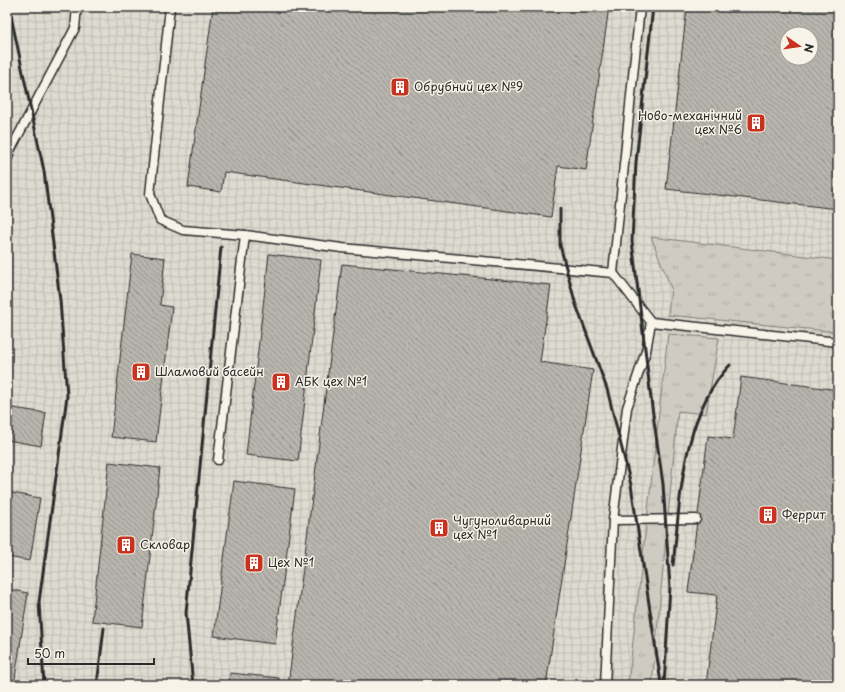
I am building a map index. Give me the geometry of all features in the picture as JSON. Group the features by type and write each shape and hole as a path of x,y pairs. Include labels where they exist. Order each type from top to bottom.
{"lane":[{"path":"7,161 10,151 75,28 77,7"},
{"path":"170,7 150,194 160,220 183,230 245,235 342,248 613,273"},
{"path":"640,7 613,273 651,322 838,342"},
{"path":"218,460 245,235"},
{"path":"605,685 613,520 627,408 646,351 651,322"},
{"path":"613,520 696,519"}],"shaded area":[{"path":"7,7 838,7 838,685 7,685"}],"green space":[{"path":"651,237 838,260 838,332 668,315 671,288"},
{"path":"668,334 719,338 706,414 678,411 652,685 628,685"}],"building":[{"name":"Обрубний цех №9","path":"213,7 609,7 586,170 558,166 551,217 224,172 221,192 188,187"},
{"name":"Ново-механічний цех №6","path":"687,7 838,7 838,209 666,189"},
{"name":"Шламовий басейн","path":"132,254 165,258 160,305 172,307 156,442 111,437"},
{"name":"АБК цех №1","path":"269,254 321,260 298,461 246,455"},
{"name":"Чугуноливарний цех №1","path":"342,264 551,285 540,362 593,370 546,685 288,685"},
{"name":"Феррит","path":"741,377 838,390 838,685 706,685 717,595 688,592 708,436 733,439"},
{"path":"7,407 46,413 41,446 7,440"},
{"name":"Скловар","path":"109,462 160,468 142,627 92,621"},
{"name":"Цех №1","path":"234,481 295,489 275,644 214,636"},
{"path":"7,492 40,498 30,561 7,557"},
{"path":"7,589 28,593 14,685 7,685"},
{"path":"230,673 279,678 279,685 229,685"}],"railway":[{"path":"9,7 44,171 60,300 67,396 39,602 44,685"},
{"path":"653,7 636,162 632,241 663,484 670,587 664,685"},
{"path":"560,209 560,245 575,302 607,389 631,485 661,683"},
{"path":"193,685 186,613 221,247"},
{"path":"673,565 678,513 686,459 693,433 702,408 714,385 730,365"},
{"path":"97,685 104,628"}],"place":[{"name":"Обрубний цех №9","path":"400,87"},
{"name":"Ново-механічний цех №6","path":"756,123"},
{"name":"Шламовий басейн","path":"141,372"},
{"name":"АБК цех №1","path":"281,382"},
{"name":"Феррит","path":"768,515"},
{"name":"Чугуноливарний цех №1","path":"439,528"},
{"name":"Скловар","path":"126,545"},
{"name":"Цех №1","path":"254,563"}]}
